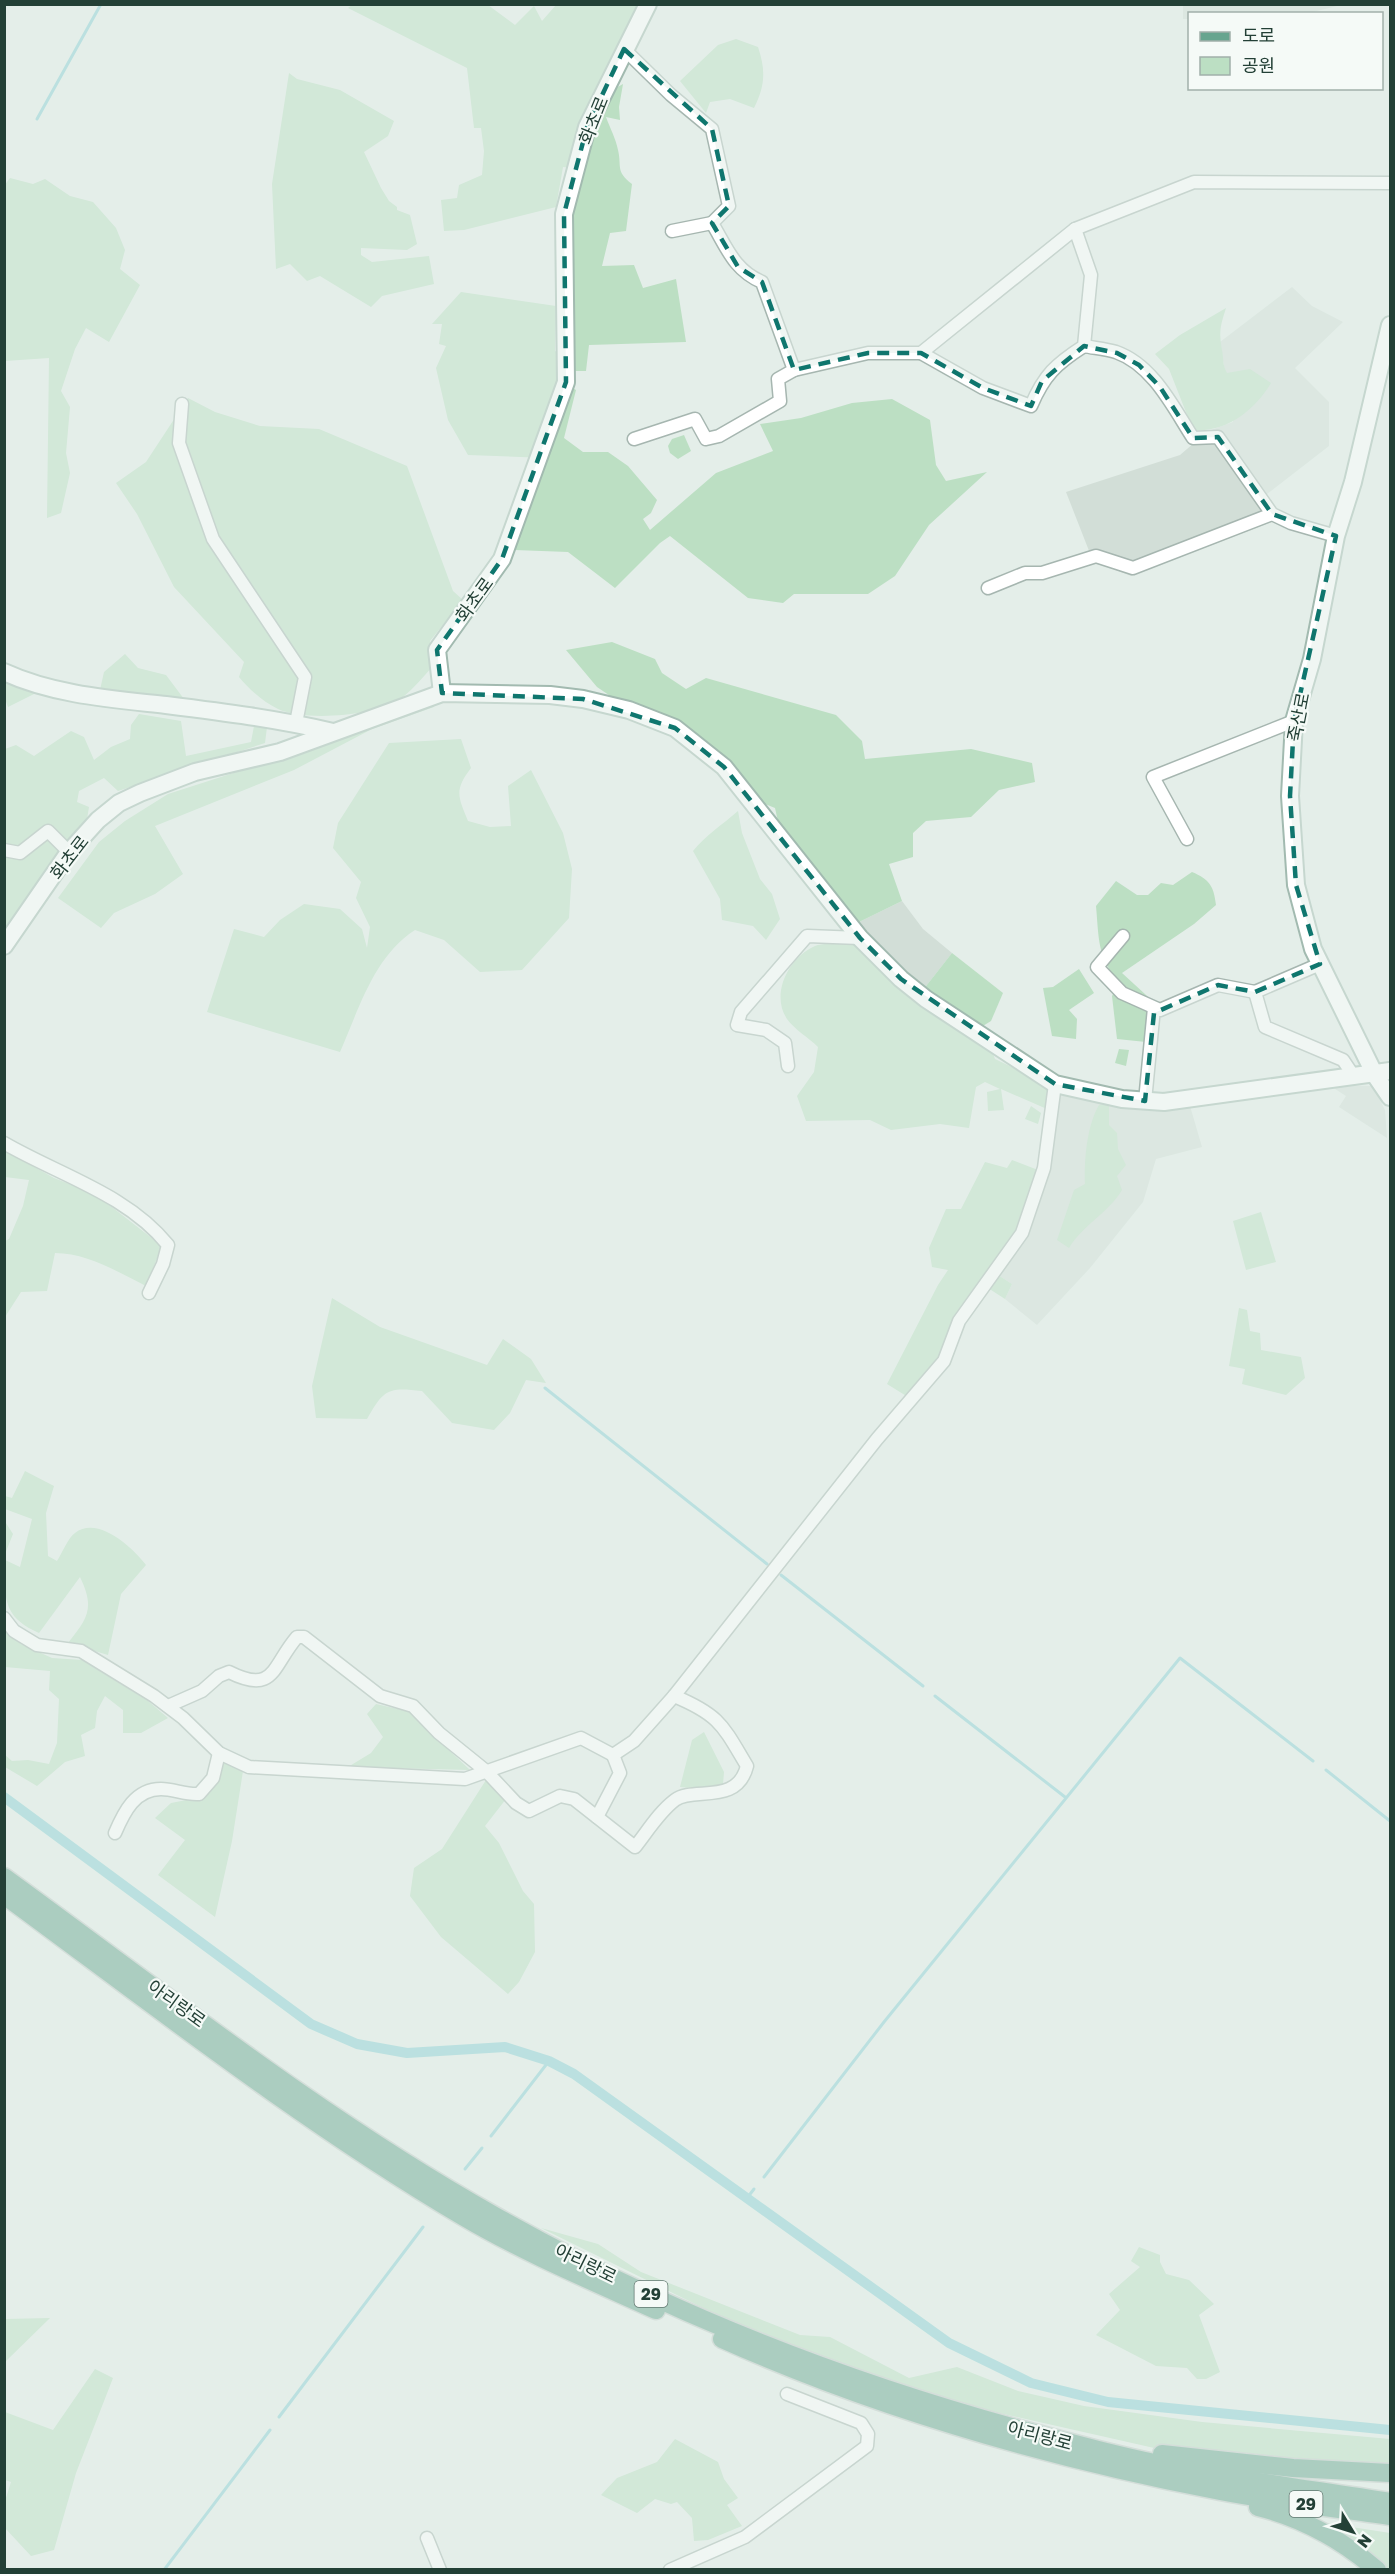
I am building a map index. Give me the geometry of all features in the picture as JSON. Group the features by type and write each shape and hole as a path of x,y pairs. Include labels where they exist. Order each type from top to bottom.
{"main road":[{"name":"아리랑로","path":"4,1876 334,2117 498,2218 703,2319 795,2356 948,2410 1093,2449 1183,2469 1390,2502"},
{"name":"아리랑로","path":"4,1894 284,2102 467,2219 593,2282 790,2369 922,2416 1075,2459 1221,2491 1390,2516"},
{"path":"1093,2449 1106,2441 1155,2453 1208,2460 1390,2473"},
{"path":"1221,2491 1235,2502 1282,2513 1345,2543 1377,2570"}],"street":[{"name":"화초로","path":"4,946 69,852 98,820 119,803 195,772 280,752 442,693 437,650 502,559 566,382 564,214 587,127 648,4"},
{"path":"624,49 671,95 712,129 729,206 712,223 672,231"},
{"path":"921,353 1075,229 1194,182 1390,183"},
{"path":"712,223 738,267 745,275 762,282 794,370"},
{"path":"1075,229 1091,275 1084,346"},
{"name":"죽산로","path":"1390,325 1353,482 1336,536 1312,659 1294,721 1290,796 1296,885 1320,964 1383,1073 1390,1097"},
{"path":"634,439 695,419 706,439 719,436 780,401 778,379 794,370 868,353 921,353 983,388 1031,406 1042,381 1059,363 1084,346 1117,352 1139,365 1160,387 1193,438 1218,437 1272,514 1291,524 1336,536"},
{"path":"182,404 179,443 213,539 305,677 296,723"},
{"path":"988,588 1025,573 1042,573 1096,556 1133,568 1272,514"},
{"path":"4,672 48,687 111,699 296,723 333,732"},
{"path":"442,693 489,692 584,699 629,710 675,728 724,767 860,938 901,979 926,999 1055,1084 1122,1100 1164,1102 1353,1075 1383,1073"},
{"path":"1187,839 1153,777 1294,721"},
{"path":"4,850 20,854 48,831 69,852"},
{"path":"788,1066 784,1043 766,1030 737,1026 741,1012 807,936 860,938"},
{"path":"1123,936 1097,966 1122,993 1160,1011 1218,985 1254,992 1320,964"},
{"path":"1254,992 1265,1027 1343,1060 1353,1075"},
{"path":"1145,1101 1154,1008"},
{"path":"613,1755 634,1741 675,1696 877,1438 944,1361 959,1321 1022,1233 1044,1168 1055,1084"},
{"path":"4,1143 42,1165 99,1191 158,1233 168,1245 163,1264 149,1293"},
{"path":"4,1618 14,1630 37,1645 81,1651 168,1707 219,1753 249,1767 465,1779 581,1738 613,1755 620,1773 597,1817"},
{"path":"168,1707 202,1691 219,1676 229,1672 247,1681 262,1681 276,1668 297,1637 304,1637 380,1696 413,1706 457,1749 486,1771 516,1803 530,1811 560,1796 574,1799 635,1847 660,1814 677,1798 731,1789 745,1774 747,1766 726,1730 714,1716 675,1696"},
{"path":"115,1833 125,1811 142,1793 162,1789 186,1795 199,1794 213,1778 219,1753"},
{"path":"670,2570 745,2537 867,2446 868,2434 861,2423 787,2394"},
{"path":"427,2538 440,2570"}],"highlighted area":[{"path":"624,49 712,129 729,206 712,223 738,267 762,282 794,370 868,353 921,353 983,388 1031,406 1042,381 1084,346 1117,353 1139,365 1160,387 1193,438 1218,437 1272,514 1336,536 1294,721 1290,796 1296,885 1320,964 1255,992 1218,985 1154,1013 1145,1101 1055,1084 901,979 860,938 724,767 675,728 583,699 442,693 437,650 502,559 566,382 564,214 587,127"}],"shaded area":[{"path":"1345,4 1313,12 1188,12 1188,19 1183,19 1183,5"},
{"path":"1292,287 1312,306 1343,322 1295,368 1329,402 1329,446 1267,494 1274,521 1131,576 1093,561 1066,492 1180,455 1208,431 1233,422 1220,342"},
{"path":"902,901 923,929 952,953 923,990 877,949 859,922"},
{"path":"1329,1085 1373,1086 1385,1110 1387,1138 1339,1107 1346,1096"},
{"path":"1057,1093 1190,1106 1202,1147 1156,1159 1143,1202 1090,1268 1037,1325 1005,1299 1012,1284 998,1275 1024,1237"}],"green space":[{"path":"353,4 488,5 515,25 534,6 542,21 556,5 639,5 594,132 614,89 623,84 619,107 620,120 606,117 617,146 621,172 632,184 626,231 610,233 602,266 634,265 643,288 676,279 686,342 589,345 586,371 571,371 569,248 579,169 563,167 556,207 464,230 444,231 441,200 457,198 459,185 482,175 484,151 481,128 474,128 467,68 348,8"},
{"path":"736,39 758,47 763,78 758,100 754,108 730,99 710,102 706,113 680,81 718,45"},
{"path":"289,73 297,79 340,90 394,121 388,136 364,152 389,201 397,207 397,210 410,215 417,244 407,250 361,248 361,255 372,262 429,256 434,284 382,296 371,307 320,276 307,281 290,264 276,269 272,184"},
{"path":"10,178 33,184 45,179 70,196 93,202 116,228 125,250 120,269 140,285 109,342 86,328 75,349 61,391 70,407 66,453 70,473 61,513 47,518 49,358 5,361 4,186"},
{"path":"461,292 556,306 555,351 562,354 562,381 576,390 564,438 583,452 608,452 628,466 657,500 651,513 643,519 650,530 716,473 773,451 760,424 801,418 852,403 892,399 930,420 936,465 946,481 987,472 929,525 895,576 868,594 794,594 783,603 748,598 670,536 615,588 568,552 515,550 546,458 468,455 448,420 436,368 446,346 439,344 442,324 432,324"},
{"path":"1226,308 1220,333 1227,373 1250,369 1271,383 1257,402 1238,418 1217,428 1193,430 1169,369 1155,354 1180,335"},
{"path":"188,398 215,412 260,426 319,429 407,466 453,591 463,600 430,641 432,667 403,697 377,709 342,715 306,715 278,709 257,695 239,677 244,662 174,587 137,514 116,483 146,462"},
{"path":"684,435 691,451 678,459 670,453 668,446 672,439"},
{"path":"612,642 655,659 662,673 686,689 706,678 836,715 862,741 865,759 971,749 1032,763 1035,782 999,790 971,817 926,821 913,833 913,857 889,864 902,901 859,922 779,826 775,808 733,791 706,744 677,741 597,687 566,650"},
{"path":"125,654 138,668 166,675 184,699 174,700 100,690 104,672"},
{"path":"5,679 36,693 8,707 5,699"},
{"path":"434,701 434,707 372,729 294,770 155,826 183,874 155,894 114,913 101,928 58,898 99,842 125,821 168,794 321,745"},
{"path":"139,714 181,721 186,756 251,742 254,726 267,727 265,743 118,791 104,778 79,791 77,802 89,807 87,819 61,849 5,940 5,749 16,745 34,756 71,731 84,737 94,760 111,747 130,739 131,725"},
{"path":"461,739 471,768 462,782 459,794 468,821 490,827 511,826 508,786 531,770 563,833 572,869 569,918 522,970 480,972 444,940 415,930 401,941 378,969 361,1001 340,1052 207,1012 234,929 264,937 280,920 304,904 340,909 362,929 367,948 370,927 356,898 361,882 333,848 338,823 389,743"},
{"path":"738,811 742,833 760,879 772,894 780,919 766,940 753,926 722,920 720,899 693,851"},
{"path":"1192,872 1203,877 1210,884 1216,905 1194,924 1122,973 1158,1006 1146,1042 1117,1039 1112,996 1119,982 1107,964 1100,947 1096,906 1116,881 1137,895 1148,895 1161,883 1173,885"},
{"path":"856,943 895,969 890,980 992,1051 995,1059 1051,1086 1047,1109 1001,1089 1004,1110 988,1111 987,1092 1000,1089 985,1082 976,1087 969,1128 940,1124 891,1130 870,1120 806,1121 797,1096 814,1072 818,1047 787,1019 782,1009 782,988 785,977 797,959 815,946"},
{"path":"952,953 1003,993 991,1021 978,1029 923,990"},
{"path":"1079,969 1094,993 1069,1010 1077,1019 1076,1039 1052,1036 1043,988 1053,987"},
{"path":"1119,1049 1129,1050 1126,1066 1115,1063"},
{"path":"1109,1104 1109,1125 1117,1133 1118,1149 1126,1165 1117,1176 1122,1190 1110,1206 1081,1232 1069,1248 1057,1240 1074,1190 1085,1184 1087,1143 1095,1113 1099,1105"},
{"path":"1031,1106 1041,1113 1038,1124 1025,1119"},
{"path":"4,1150 54,1178 95,1194 162,1246 146,1286 113,1269 79,1256 55,1253 47,1291 21,1292 5,1317 5,1241 9,1239 23,1206 29,1180 5,1177"},
{"path":"1012,1160 1038,1170 1020,1226 1002,1255 964,1304 941,1358 908,1397 887,1384 948,1270 932,1267 929,1248 946,1209 961,1209 985,1162 1007,1168"},
{"path":"1261,1212 1276,1262 1246,1270 1233,1221"},
{"path":"998,1275 1012,1284 1005,1299 988,1288"},
{"path":"332,1298 380,1327 487,1365 503,1339 531,1359 546,1383 526,1380 510,1413 494,1430 452,1423 422,1391 401,1389 388,1392 383,1396 367,1419 316,1418 312,1386"},
{"path":"1239,1308 1247,1310 1250,1331 1260,1333 1261,1350 1301,1357 1305,1378 1286,1395 1242,1384 1245,1369 1229,1366"},
{"path":"25,1471 54,1486 46,1513 48,1556 57,1561 72,1535 84,1529 94,1528 124,1543 146,1565 121,1594 108,1655 68,1643 85,1619 87,1612 87,1597 80,1577 39,1633 18,1620 8,1604 5,1560 20,1567 32,1519 5,1509 5,1496 12,1498"},
{"path":"4,1520 13,1534 5,1554 4,1554"},
{"path":"4,1631 21,1644 52,1658 82,1660 148,1701 168,1718 141,1733 123,1733 123,1710 105,1696 97,1711 95,1728 81,1735 85,1756 65,1762 37,1786 5,1767 5,1755 12,1761 28,1760 49,1764 57,1743 59,1699 49,1690 50,1671 5,1667"},
{"path":"376,1704 411,1712 470,1770 348,1767 371,1753 383,1737 367,1714"},
{"path":"704,1732 724,1772 723,1784 700,1789 680,1787 692,1740"},
{"path":"224,1763 243,1771 232,1841 215,1917 158,1875 185,1840 155,1818 171,1803 207,1796"},
{"path":"486,1780 506,1799 485,1826 499,1843 523,1891 534,1904 535,1952 519,1982 508,1994 441,1937 410,1896 414,1868 442,1849"},
{"path":"541,2228 598,2244 641,2272 800,2335 830,2337 909,2378 957,2367 1018,2391 1084,2406 1202,2422 1390,2439 1390,2469 1163,2450 968,2406 890,2385 760,2336"},
{"path":"1139,2247 1160,2255 1160,2262 1166,2274 1189,2280 1214,2304 1199,2315 1220,2372 1206,2379 1197,2379 1187,2368 1156,2366 1096,2335 1120,2310 1109,2294 1140,2267 1131,2261"},
{"path":"50,2318 5,2362 5,2319"},
{"path":"95,2369 113,2378 76,2473 54,2550 31,2556 5,2528 5,2501 11,2482 5,2480 5,2412 53,2430"},
{"path":"675,2439 718,2462 724,2479 738,2498 727,2505 742,2526 708,2540 694,2541 692,2518 677,2502 671,2504 655,2499 637,2513 601,2495 617,2478 657,2462"},
{"path":"1313,2521 1390,2533 1390,2569 1355,2543"}],"waterway":[{"path":"37,119 101,4"},
{"path":"545,1388 767,1564"},
{"path":"781,1575 923,1686"},
{"path":"764,2177 884,2022 1180,1658 1313,1761"},
{"path":"935,1696 1065,1797"},
{"path":"1326,1770 1390,1821"},
{"path":"4,1797 311,2024 357,2044 407,2053 505,2047 549,2061 574,2074 949,2343 1031,2383 1108,2402 1390,2430"},
{"path":"491,2136 549,2061"},
{"path":"465,2169 482,2148"},
{"path":"747,2198 754,2189"},
{"path":"279,2417 423,2227"},
{"path":"164,2570 270,2430"}]}
